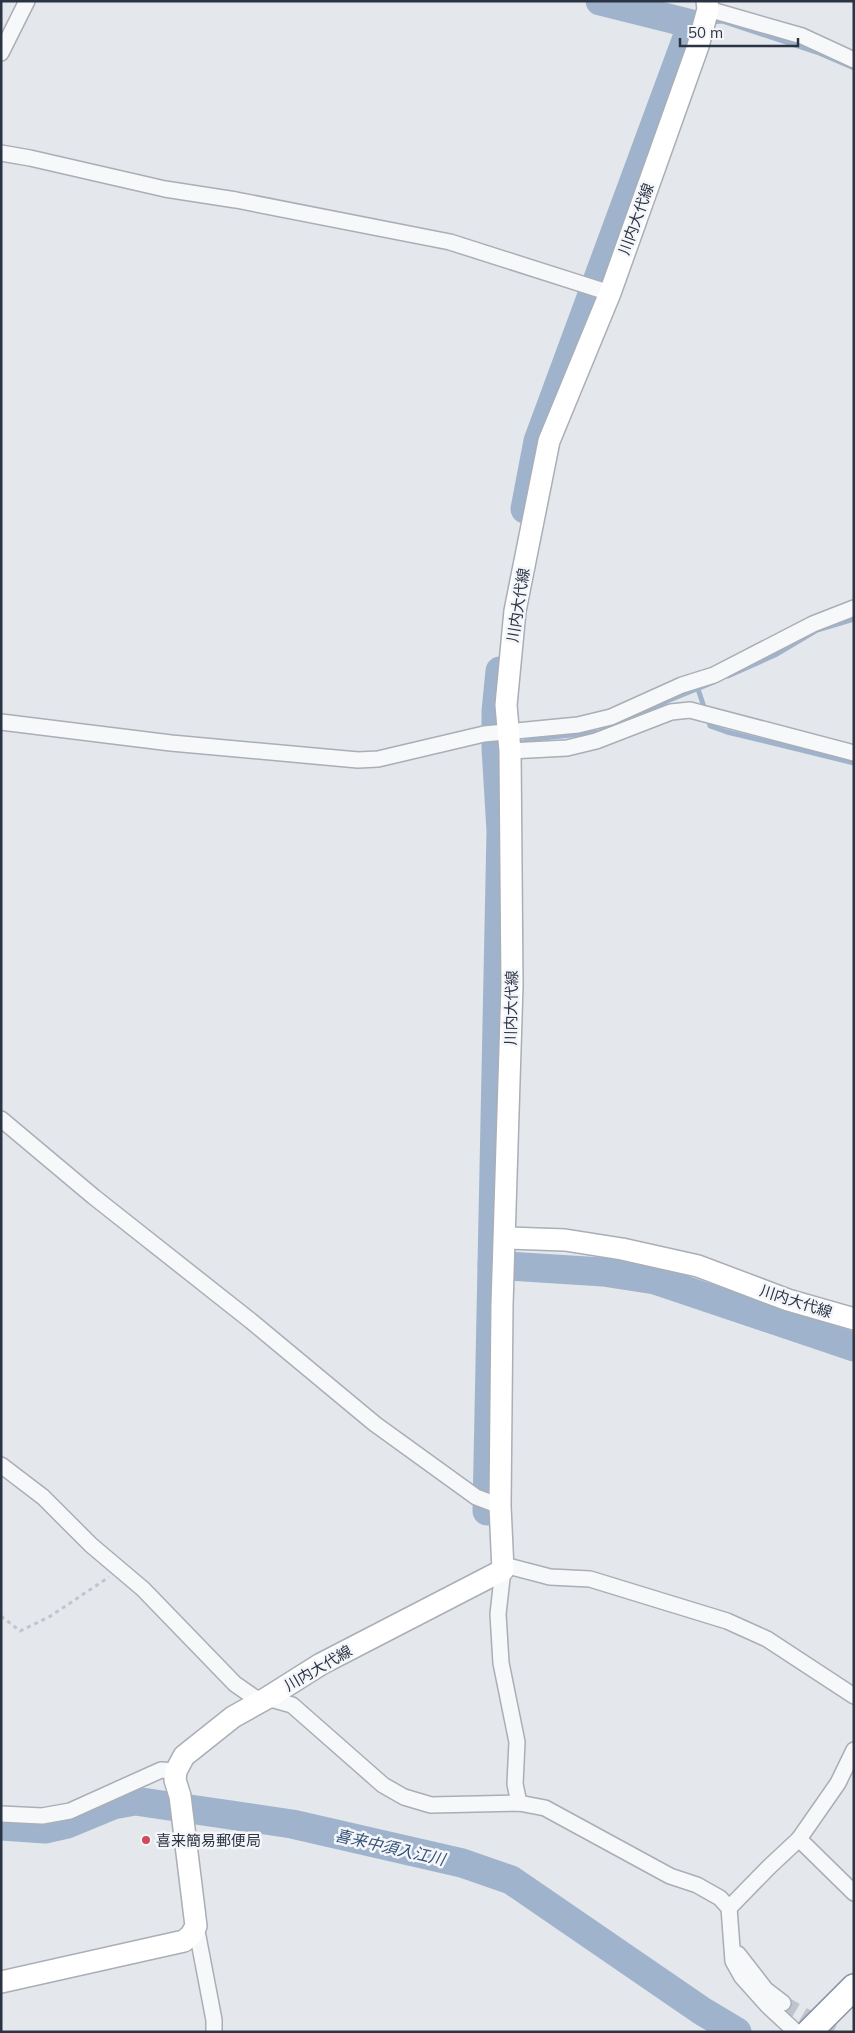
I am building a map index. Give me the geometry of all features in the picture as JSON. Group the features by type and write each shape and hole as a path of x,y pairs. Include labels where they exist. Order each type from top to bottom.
{"highway":[{"path":"809,2032 854,1987"}],"main road":[{"name":"川内大代線","path":"176,1771 184,1756 226,1722 321,1664 504,1568 498,1505 512,985 506,704 515,610 549,441 610,293 698,46 707,5"},
{"name":"川内大代線","path":"505,1238 566,1240 641,1253 698,1266 788,1300 854,1319"},
{"path":"1,1982 184,1941 192,1935 196,1926 180,1796 175,1780 176,1771"}],"street":[{"path":"1,53 27,1"},
{"path":"707,5 802,36 854,60"},
{"path":"1,153 165,189 236,200 450,242 610,293"},
{"path":"508,740 610,717 682,685 714,675 813,624 854,608"},
{"path":"1,722 172,743 358,760 378,759 484,734 508,740 567,748 596,742 671,712 690,710 854,753"},
{"path":"1,1118 94,1197 251,1321 374,1424 476,1497 498,1505"},
{"path":"1,1465 43,1497 91,1545 143,1588 235,1684 264,1700 292,1705 383,1784 404,1797 431,1805 518,1803 545,1808 670,1876 697,1885 720,1898 729,1908 733,1961 742,1977 768,2006 796,2032"},
{"path":"518,1803 515,1784 517,1742 501,1663 498,1614 504,1568 550,1577 590,1578 727,1621 768,1638 854,1696"},
{"path":"729,1908 769,1866 799,1839 838,1783 854,1750"},
{"path":"1,1814 42,1816 70,1811 161,1770 176,1771"},
{"path":"799,1839 854,1893"},
{"path":"196,1926 214,2020 214,2032"},
{"path":"731,1944 766,1990 783,2003"}],"path":[{"path":"1,1616 20,1631 48,1618 120,1569"}],"waterway":[{"path":"525,509 538,441 692,24 600,1"},
{"path":"710,22 722,21 819,53 854,68"},
{"path":"728,676 775,655 817,630 854,619"},
{"path":"500,671 496,711 496,748 501,831 492,1265 603,1272 655,1280 854,1347"},
{"path":"514,744 543,738 599,732 714,682"},
{"path":"698,689 705,710"},
{"path":"708,718 710,726 727,732 854,763"},
{"path":"487,1511 492,1265"},
{"name":"喜来中須入江川","path":"1,1826 45,1829 67,1824 113,1805 135,1801 292,1824 462,1863 511,1880 702,2011 737,2032"}],"tunnel":[{"path":"783,2003 833,2032"}],"place":[{"name":"喜来簡易郵便局","path":"146,1840"}]}
